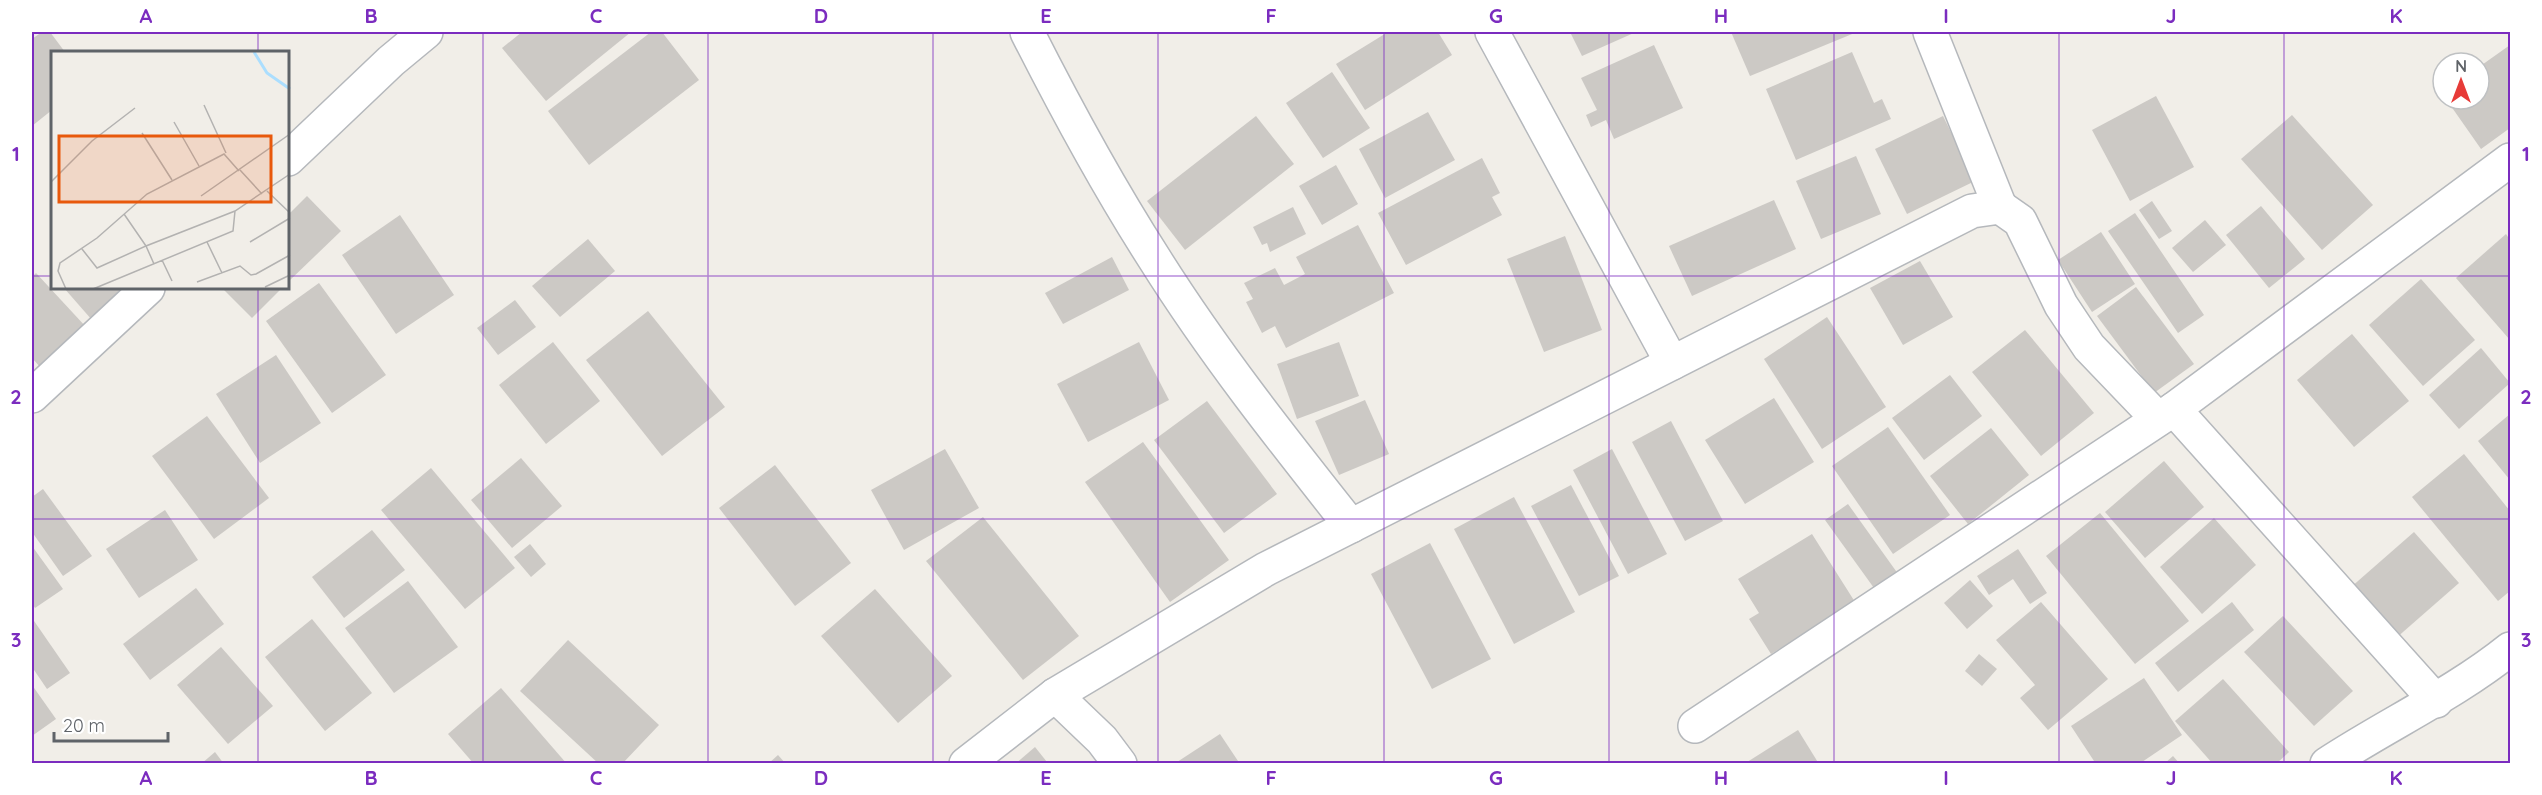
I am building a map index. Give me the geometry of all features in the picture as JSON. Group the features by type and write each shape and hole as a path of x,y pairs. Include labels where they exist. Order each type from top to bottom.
{"street":[{"path":"290,157 391,61 426,32"},
{"path":"1027,32 1069,115 1154,258 1250,398 1351,526"},
{"path":"1492,32 1672,363"},
{"path":"1930,32 2000,207 2020,221 2061,305 2089,347 2166,414 2436,701"},
{"path":"1695,726 2166,414 2511,160"},
{"path":"966,764 1055,695 1266,569 1972,211 2000,207"},
{"path":"32,396 146,290"},
{"path":"2327,764 2374,733 2436,701 2506,659"},
{"path":"1055,695 1102,740 1120,764"}],"building":[{"path":"42,32 50,32 64,51 51,51 51,111 32,126 32,39"},
{"path":"522,32 631,32 546,101 502,48"},
{"path":"651,32 662,32 699,80 589,165 548,111"},
{"path":"1388,32 1438,32 1452,55 1365,110 1336,64"},
{"path":"1570,32 1636,32 1582,56"},
{"path":"1731,32 1857,32 1750,76"},
{"path":"1654,45 1683,108 1614,139 1606,120 1591,127 1586,115 1597,110 1581,78"},
{"path":"2510,45 2510,128 2481,149 2454,111 2491,111 2491,58"},
{"path":"1852,52 1874,103 1882,99 1891,119 1796,160 1766,89"},
{"path":"1332,72 1370,128 1323,158 1286,103"},
{"path":"2156,96 2194,167 2130,201 2092,130"},
{"path":"1428,112 1455,160 1385,198 1359,149"},
{"path":"2292,115 2373,205 2322,250 2241,159"},
{"path":"1256,116 1294,164 1185,250 1147,201"},
{"path":"1943,116 1975,181 1907,214 1875,149"},
{"path":"1856,156 1881,214 1821,239 1796,181"},
{"path":"1482,158 1500,193 1492,197 1502,215 1406,265 1378,213"},
{"path":"1336,165 1358,204 1322,225 1299,186"},
{"path":"307,196 341,231 290,280 290,213"},
{"path":"1774,200 1796,249 1692,296 1669,246"},
{"path":"2152,201 2172,231 2159,239 2139,210"},
{"path":"2261,206 2305,259 2269,288 2226,235"},
{"path":"1293,207 1306,234 1270,252 1267,243 1262,245 1253,227"},
{"path":"2135,213 2204,315 2178,333 2108,231"},
{"path":"400,215 454,295 396,334 342,255"},
{"path":"2205,220 2226,245 2193,272 2172,248"},
{"path":"1358,225 1394,293 1286,348 1275,326 1262,333 1246,302 1253,299 1244,283 1275,268 1284,285 1305,274 1296,257"},
{"path":"2101,232 2135,284 2092,312 2058,260"},
{"path":"2506,234 2510,240 2510,340 2456,278"},
{"path":"1565,236 1602,330 1544,352 1507,259"},
{"path":"588,239 615,271 560,317 532,286"},
{"path":"1112,257 1129,290 1063,324 1045,293"},
{"path":"1920,261 1953,317 1903,345 1870,288"},
{"path":"36,273 86,327 41,368 32,358 32,277"},
{"path":"2421,279 2475,340 2423,386 2369,325"},
{"path":"319,283 386,375 332,413 266,321"},
{"path":"2136,287 2194,364 2154,393 2097,316"},
{"path":"66,290 126,290 92,320"},
{"path":"224,290 280,290 252,318"},
{"path":"515,300 536,327 498,355 477,328"},
{"path":"648,311 725,407 662,456 586,360"},
{"path":"1827,317 1886,407 1822,449 1764,359"},
{"path":"2025,330 2094,413 2041,456 1972,372"},
{"path":"2352,334 2409,401 2354,447 2297,380"},
{"path":"553,342 600,401 546,444 499,385"},
{"path":"1139,342 1169,400 1088,442 1057,384"},
{"path":"1339,342 1359,396 1297,419 1277,364"},
{"path":"2481,348 2510,383 2459,429 2429,395"},
{"path":"276,355 321,423 260,463 216,394"},
{"path":"1950,375 1982,416 1924,460 1892,418"},
{"path":"1774,398 1814,462 1745,504 1705,440"},
{"path":"1365,400 1389,454 1339,475 1315,421"},
{"path":"1207,401 1277,494 1224,533 1154,440"},
{"path":"2510,414 2510,480 2478,441"},
{"path":"207,416 269,498 214,539 152,456"},
{"path":"1671,421 1723,521 1685,541 1632,442"},
{"path":"1888,427 1950,515 1893,554 1832,466"},
{"path":"1991,428 2029,475 1968,524 1930,476"},
{"path":"1143,442 1229,560 1170,602 1085,482"},
{"path":"945,449 979,508 904,550 871,490"},
{"path":"1612,449 1667,554 1628,574 1573,470"},
{"path":"2464,454 2510,511 2510,591 2498,601 2412,497"},
{"path":"521,458 562,506 512,548 471,500"},
{"path":"2164,461 2204,507 2145,558 2105,512"},
{"path":"775,465 851,563 795,606 719,508"},
{"path":"431,468 515,568 465,609 381,510"},
{"path":"1571,485 1619,576 1579,596 1531,506"},
{"path":"43,489 92,556 63,576 32,532 32,497"},
{"path":"1514,497 1575,612 1514,644 1454,529"},
{"path":"1848,504 1901,578 1879,595 1825,520"},
{"path":"165,510 198,560 139,598 106,549"},
{"path":"2100,513 2189,621 2135,664 2046,556"},
{"path":"983,517 1079,636 1023,680 926,561"},
{"path":"2214,518 2256,565 2202,614 2160,567"},
{"path":"372,530 405,570 344,618 312,577"},
{"path":"2414,532 2459,583 2395,639 2350,588"},
{"path":"1812,534 1855,602 1771,654 1749,619 1759,613 1738,579"},
{"path":"1430,543 1491,659 1432,689 1371,574"},
{"path":"530,544 546,564 531,577 514,557"},
{"path":"32,546 63,589 35,608 32,603"},
{"path":"2018,549 2047,593 2030,604 2013,579 1989,595 1977,576"},
{"path":"1970,580 1993,606 1967,629 1944,603"},
{"path":"408,581 458,647 394,693 345,628"},
{"path":"196,588 224,624 150,680 123,644"},
{"path":"875,589 952,676 898,723 821,636"},
{"path":"2041,602 2108,679 2048,730 2020,698 2035,685 1996,640"},
{"path":"2232,602 2254,630 2178,692 2155,663"},
{"path":"2283,616 2353,691 2314,726 2244,652"},
{"path":"32,618 70,673 47,689 32,667"},
{"path":"312,619 372,693 325,731 265,657"},
{"path":"568,640 659,725 622,764 599,764 520,691"},
{"path":"221,647 273,706 228,744 177,685"},
{"path":"1979,654 1997,669 1982,686 1965,671"},
{"path":"2144,678 2182,735 2139,764 2096,764 2071,726"},
{"path":"2223,679 2289,752 2276,764 2213,764 2175,721"},
{"path":"32,685 56,719 32,736"},
{"path":"501,688 567,764 474,764 448,734"},
{"path":"1798,730 1819,764 1744,764"},
{"path":"1220,734 1240,764 1174,764"},
{"path":"1035,747 1047,762 1045,764 1015,764"},
{"path":"215,752 224,764 201,764"},
{"path":"778,755 786,764 768,764"},
{"path":"2173,756 2180,764 2164,764"}]}
